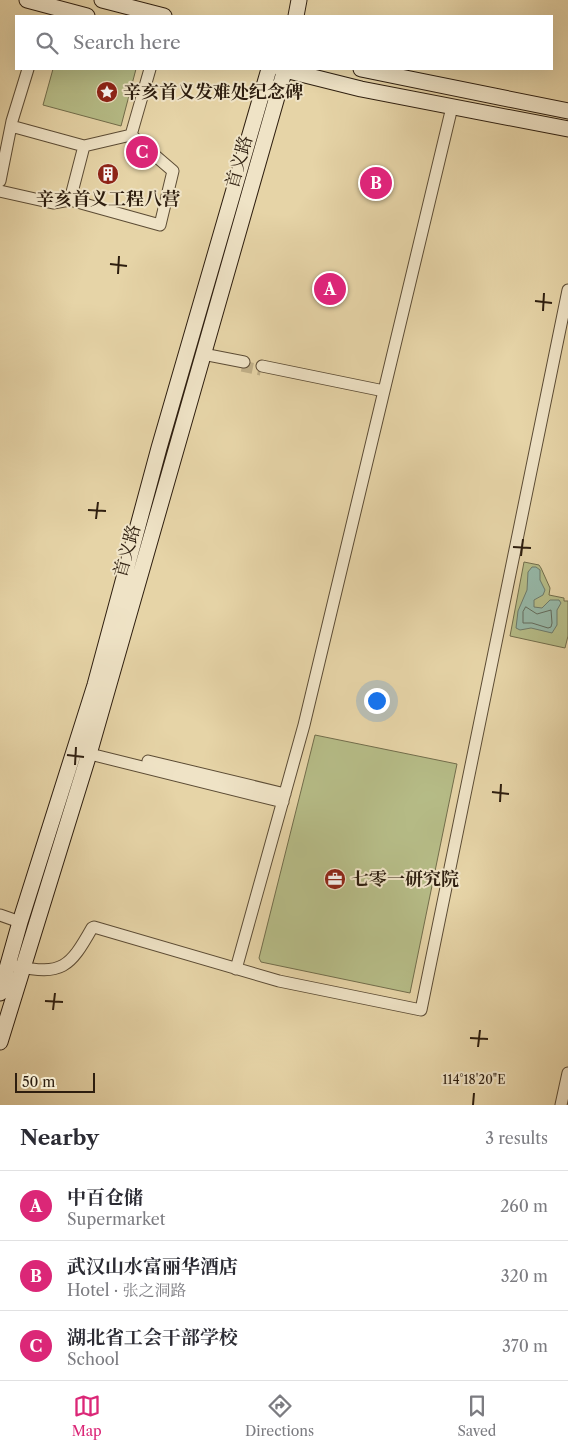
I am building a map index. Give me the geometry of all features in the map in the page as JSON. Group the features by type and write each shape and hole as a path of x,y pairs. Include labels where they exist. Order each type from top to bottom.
{"main road":[{"path":"27,0 46,11 79,15"},
{"path":"102,0 160,15"},
{"path":"296,15 299,0"},
{"name":"首义路","path":"0,993 20,922 83,749 95,685 158,448 269,70"},
{"name":"首义路","path":"0,1042 24,968 83,749 203,356 283,70"},
{"path":"287,70 361,89 568,130"},
{"path":"366,70 568,111"}],"street":[{"path":"0,181 11,126 28,70"},
{"path":"131,135 150,70"},
{"path":"236,970 304,725 452,107"},
{"path":"11,126 84,146 131,135"},
{"path":"0,191 53,203 70,200 160,225 173,171 131,135"},
{"path":"70,200 84,146"},
{"path":"8,964 24,968 50,970 64,966 73,958 92,928 94,928 279,982 421,1010 568,290"},
{"path":"203,356 243,364"},
{"path":"262,368 384,392"},
{"path":"83,749 284,798"},
{"path":"0,915 20,922"},
{"path":"561,1105 568,1072"}],"green space":[{"path":"53,70 136,70 121,126 43,105"},
{"path":"524,562 539,565 550,588 549,595 564,598 564,601 568,601 568,636 565,648 510,636"},
{"path":"315,735 457,764 410,993 261,962 259,958"}],"water":[{"path":"532,567 540,570 540,580 545,590 543,595 534,600 534,607 542,608 550,600 559,600 561,603 557,610 557,625 552,633 531,628 520,630 516,628 518,611 527,590 528,572"}],"tunnel":[{"path":"242,366 261,370"}],"place":[{"name":"辛亥首义发难处纪念碑","path":"107,92"},
{"name":"湖北省工会干部学校","path":"142,152"},
{"name":"辛亥首义工程八营","path":"108,174"},
{"name":"武汉山水富丽华酒店","path":"376,183"},
{"name":"中百仓储","path":"330,289"},
{"name":"七零一研究院","path":"335,879"}]}
